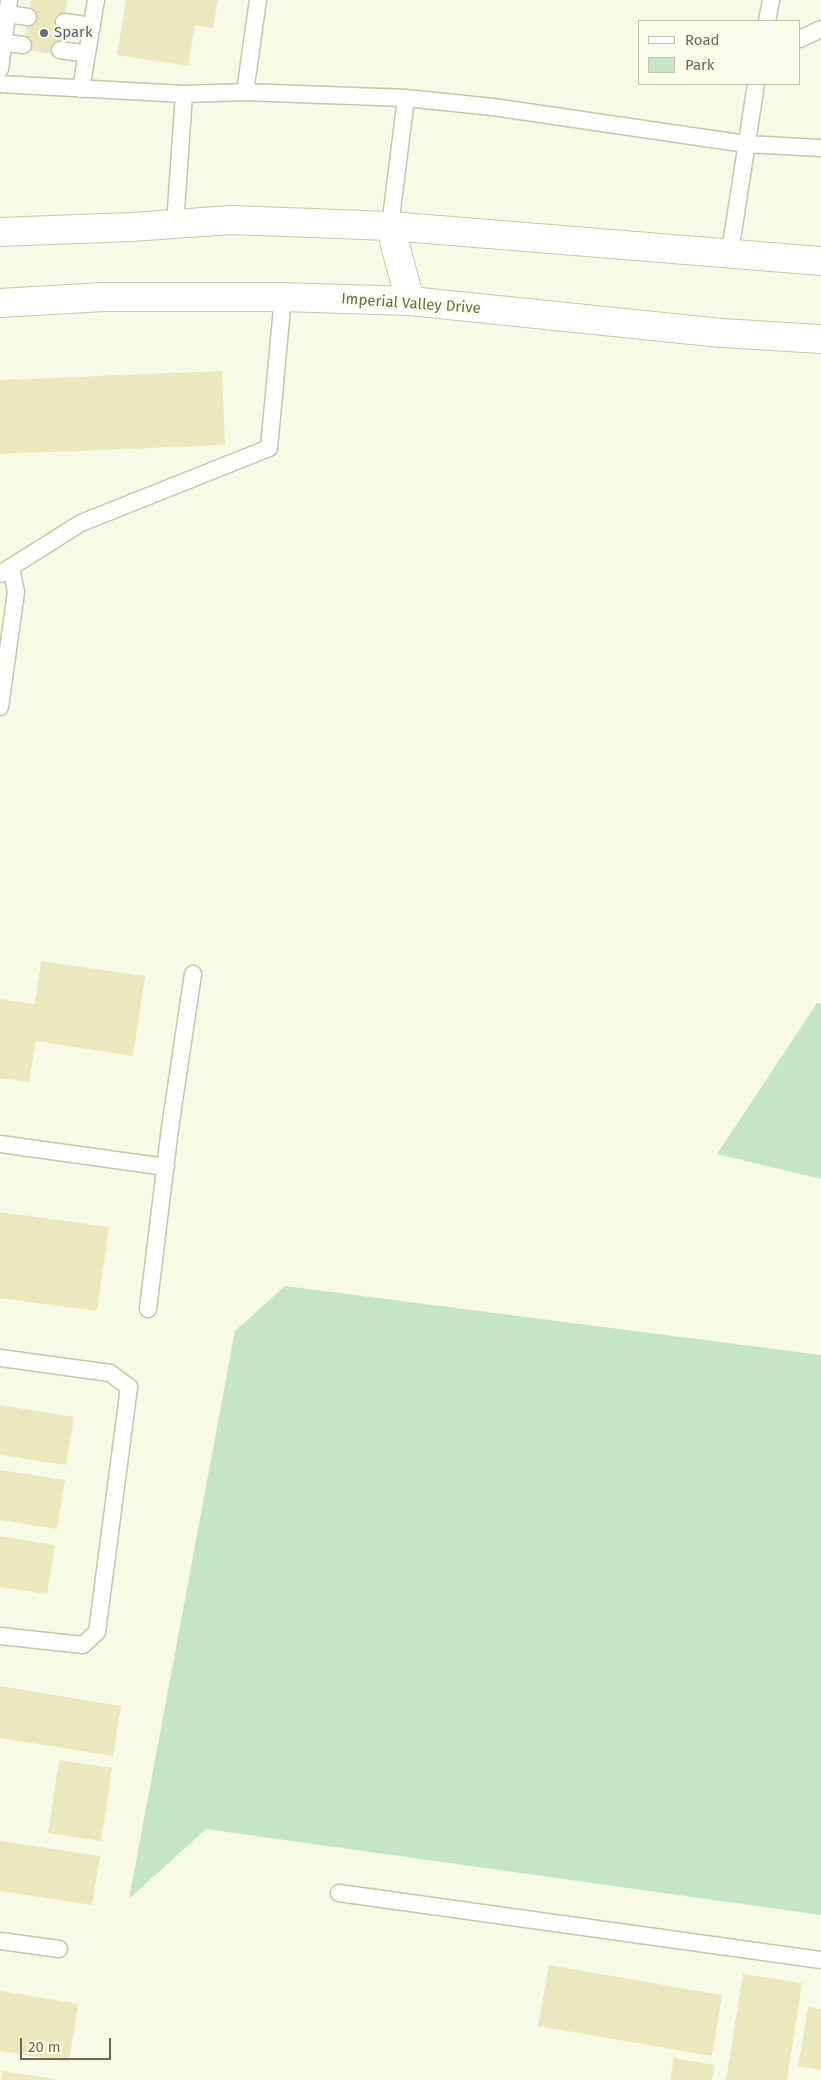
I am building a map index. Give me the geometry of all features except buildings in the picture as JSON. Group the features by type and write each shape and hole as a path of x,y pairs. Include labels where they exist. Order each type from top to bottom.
{"main road":[{"path":"0,232 231,220 390,226 730,252 821,261"},
{"path":"390,226 410,301"},
{"name":"Imperial Valley Drive","path":"0,303 103,297 283,297 410,301 721,333 821,339"}],"lane":[{"path":"81,89 95,0"},
{"path":"245,92 258,0"},
{"path":"767,20 771,0"},
{"path":"0,68 1,43 8,7 28,17"},
{"path":"64,22 92,26"},
{"path":"801,39 821,29"},
{"path":"1,43 24,45"},
{"path":"60,50 87,54"},
{"path":"0,84 184,94 245,92 406,98 493,107 746,144 821,148"},
{"path":"730,252 756,85"},
{"path":"175,224 184,94"},
{"path":"390,226 406,98"},
{"path":"0,707 16,592 6,571 81,522 270,448 283,297"},
{"path":"148,1309 193,974"},
{"path":"0,1144 166,1167"},
{"path":"0,1358 110,1373 129,1388 97,1632 83,1645 0,1636"},
{"path":"339,1893 821,1960"},
{"path":"0,1941 59,1949"}],"green space":[{"path":"817,1003 821,1004 821,1179 717,1154"},
{"path":"285,1286 821,1355 821,1915 206,1829 129,1899 235,1331"}],"place":[{"name":"Spark","path":"44,33"}]}
